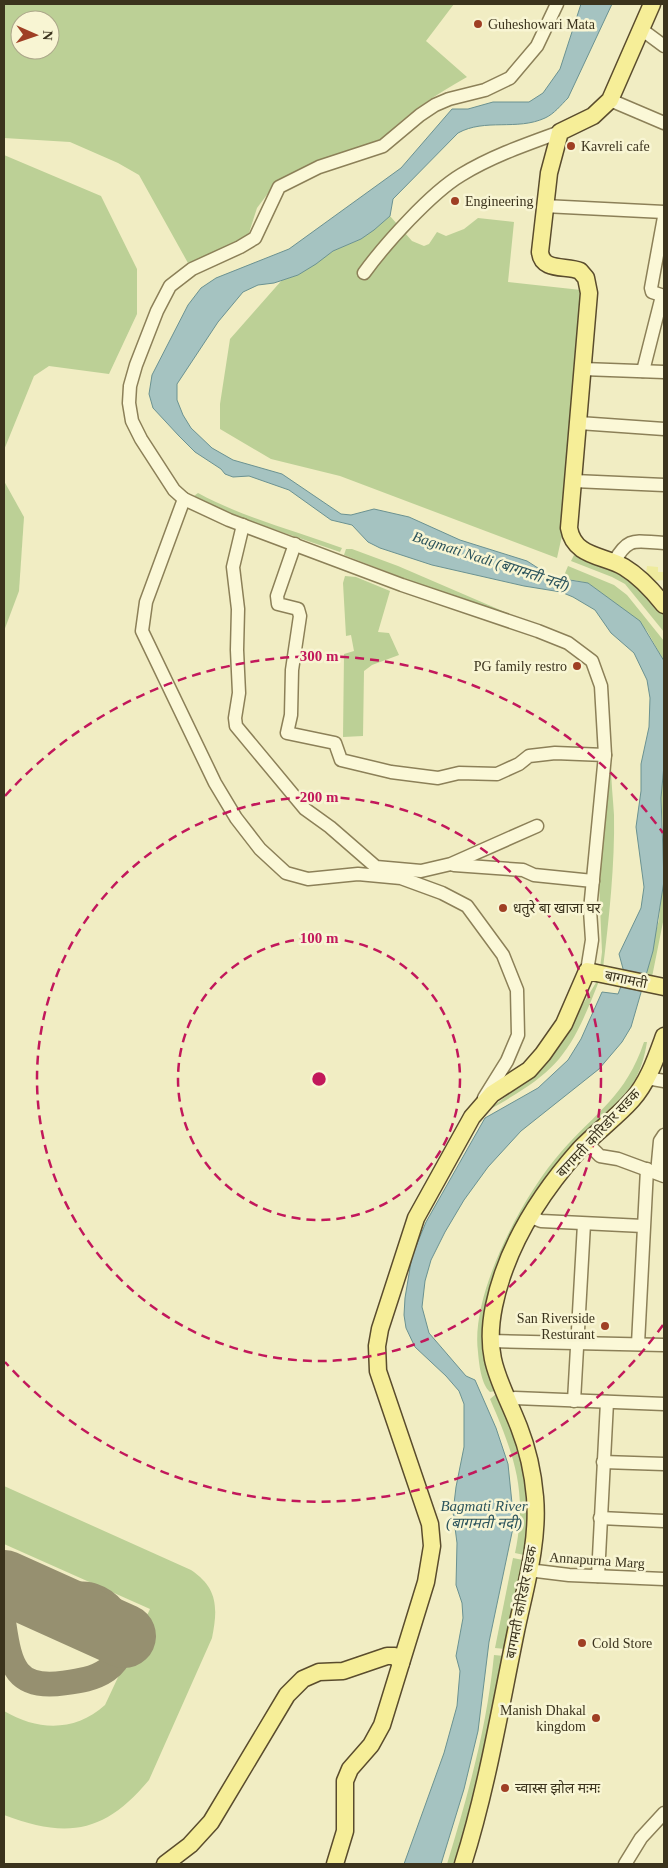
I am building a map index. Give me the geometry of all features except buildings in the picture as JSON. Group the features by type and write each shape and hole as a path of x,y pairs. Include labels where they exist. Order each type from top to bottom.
{"main road":[{"path":"652,4 610,100 593,116 560,132 548,173 540,252 542,260 553,266 580,271 587,282 589,293 569,528 577,547 614,562 634,573 664,605"},
{"path":"335,1864 345,1831 345,1781 350,1769 371,1745 382,1725 429,1567 432,1535 378,1370 377,1346 416,1218 472,1116 492,1094 529,1070 543,1054 564,1024 587,971"},
{"name":"बागामती","path":"587,971 664,987"},
{"name":"बागमती कोरिडोर सडक","path":"463,1864 477,1818 493,1744 535,1530 535,1498 527,1450 496,1376 492,1340 492,1315 500,1282 516,1242 554,1181 586,1142 633,1099 647,1078 664,1036"},
{"path":"165,1864 190,1845 211,1822 287,1695 303,1679 319,1672 343,1671 386,1656 395,1656 401,1663"}],"street":[{"path":"557,4 537,46 510,78 486,90 449,99 435,105 420,115 384,146 319,167 279,187 254,238 240,248 192,269 170,286 157,311 136,365 130,386 129,403 132,421 141,439 174,490 184,500 243,525 418,591 538,631 581,651 592,661 601,686 605,755 590,910 592,940 587,971"},
{"path":"641,29 664,46"},
{"path":"610,100 664,123"},
{"path":"364,273 420,210 454,180 484,162 560,132"},
{"path":"544,206 577,210 664,212"},
{"path":"643,371 663,296 652,292 651,288 664,217"},
{"path":"583,369 664,372"},
{"path":"578,424 664,429"},
{"path":"574,482 664,485"},
{"path":"184,500 146,602 142,631 215,783 236,818 276,866 296,876 308,879 358,874 392,877 423,885 450,897 467,906 503,955 517,990 518,1036 507,1061 472,1116"},
{"path":"243,525 233,567 238,609 239,693 235,718 236,726 241,735 267,761 305,810 336,832 376,867 421,871 451,864 537,826"},
{"path":"614,562 625,545 632,542 664,543"},
{"path":"295,544 277,596 278,604 298,609 300,616 292,670 291,715 287,733 294,736 335,743 341,760 356,765 413,776 438,778 459,773 497,774 519,764 528,756 555,753 605,755"},
{"path":"451,864 523,870 534,875 593,881"},
{"path":"647,1078 664,1081"},
{"path":"638,1344 643,1226 656,1173 660,1141 664,1134"},
{"path":"586,1142 600,1156 618,1159 656,1173"},
{"path":"531,1216 541,1222 643,1226"},
{"path":"574,1401 584,1224"},
{"path":"492,1340 664,1345"},
{"path":"508,1403 515,1398 664,1404"},
{"path":"598,1576 607,1402"},
{"path":"603,1462 664,1464"},
{"path":"600,1518 664,1521"},
{"name":"Annapurna Marg","path":"528,1570 664,1579"},
{"path":"625,1864 641,1838 664,1813"}],"green space":[{"path":"4,4 454,4 426,41 467,77 410,114 381,141 275,184 257,208 248,236 216,253 188,263 139,175 118,163 70,142 4,138"},
{"path":"4,155 101,196 137,269 137,314 109,374 49,366 34,376 4,450"},
{"path":"390,216 412,241 424,246 429,244 437,232 446,236 464,229 478,218 514,222 508,282 581,290 563,531 557,558 340,476 271,459 220,429 220,404 230,339 282,280 298,275 333,251 361,239"},
{"path":"4,481 24,517 19,591 4,631"},
{"path":"198,493 251,517 342,548 340,552 212,508 194,496"},
{"path":"346,549 352,549 398,566 537,626 421,585 344,555"},
{"path":"574,555 602,565 625,577 635,585 664,616 664,632 625,584 571,561"},
{"path":"568,566 614,585 627,595 664,641 664,661 647,631 624,610 588,583 563,578"},
{"path":"345,576 356,577 390,591 378,632 389,633 399,655 372,665 364,671 363,736 343,737 344,654 354,651 351,635 346,636 343,583"},
{"path":"611,765 614,815 613,872 603,968 600,968 602,952 599,884"},
{"path":"664,765 664,841 661,798"},
{"path":"664,865 664,917 652,977 644,976 659,920"},
{"path":"597,981 599,981 579,1028 569,1046 558,1060 529,1085 485,1112 547,1063"},
{"path":"644,1042 647,1042 643,1061 630,1088 622,1098 578,1139 514,1237 488,1363 495,1391 490,1392 484,1384 480,1367 478,1329 482,1302 502,1246 531,1193 546,1171 561,1152 619,1090 637,1061"},
{"path":"496,1394 517,1441 525,1473 527,1522 524,1555 515,1553 519,1531 519,1492 512,1456 490,1399"},
{"path":"4,1486 191,1570 207,1584 214,1600 215,1617 212,1638 149,1780 133,1798 117,1811 100,1821 84,1826 66,1828 47,1827 27,1823 4,1815 4,1711 30,1722 56,1726 69,1724 93,1714 105,1705 150,1609 4,1544"},
{"path":"513,1558 523,1560 505,1649 495,1648"},
{"path":"494,1655 504,1656 491,1726 456,1864 447,1864 482,1735"}],"sand":[{"path":"647,566 658,567 658,572 664,572 664,580 654,581 646,573"}],"water":[{"name":"Bagmati River (बागमती नदी)","path":"581,4 612,4 568,98 557,109 545,118 534,122 479,126 458,133 393,199 390,216 374,230 361,239 333,251 298,275 274,283 258,285 243,292 218,322 177,384 177,400 191,428 212,448 233,460 282,474 341,514 351,515 374,509 409,517 460,540 527,561 552,577 588,583 640,621 664,661 664,765 661,798 664,881 653,951 631,1027 622,1042 599,1069 521,1131 488,1167 464,1200 445,1232 431,1260 425,1281 422,1307 429,1333 466,1376 475,1380 496,1428 508,1464 514,1523 489,1642 478,1731 464,1789 441,1864 404,1864 444,1753 457,1706 460,1671 456,1656 463,1618 462,1603 456,1585 457,1543 453,1512 464,1447 464,1404 459,1391 415,1347 406,1328 404,1315 405,1298 412,1256 426,1222 485,1118 538,1088 568,1060 581,1039 602,992 618,994 625,976 619,954 641,908 644,887 636,827 641,791 641,764 649,727 650,698 647,680 634,653 611,633 595,610 573,597 561,592 524,586 432,565 380,548 368,542 352,525 331,520 289,490 249,476 233,477 225,474 221,469 195,452 179,436 153,408 149,394 152,375 188,305 201,288 216,278 289,249 401,168 452,109 468,109 493,102 529,102 543,93 560,69"}],"taxiway":[{"path":"4,1625 6,1640 13,1663 18,1672 26,1679 35,1683 64,1683 86,1679 97,1676 116,1661 121,1651 122,1629 113,1609 104,1601 85,1594 52,1596 25,1592"}],"runway":[{"path":"4,1582 124,1636"}],"place":[{"name":"Guheshowari Mata","path":"478,24"},
{"name":"Kavreli cafe","path":"571,146"},
{"name":"Engineering","path":"455,201"},
{"name":"PG family restro","path":"577,666"},
{"name":"धतुरे बा खाजा घर","path":"503,908"},
{"name":"San Riverside Resturant","path":"605,1326"},
{"name":"Cold Store","path":"582,1643"},
{"name":"Manish Dhakal kingdom","path":"596,1718"},
{"name":"च्वास्स झोल मःमः","path":"505,1788"}],"water label":[{"name":"Bagmati Nadi (बागमती नदी)","path":"491,561"}]}
